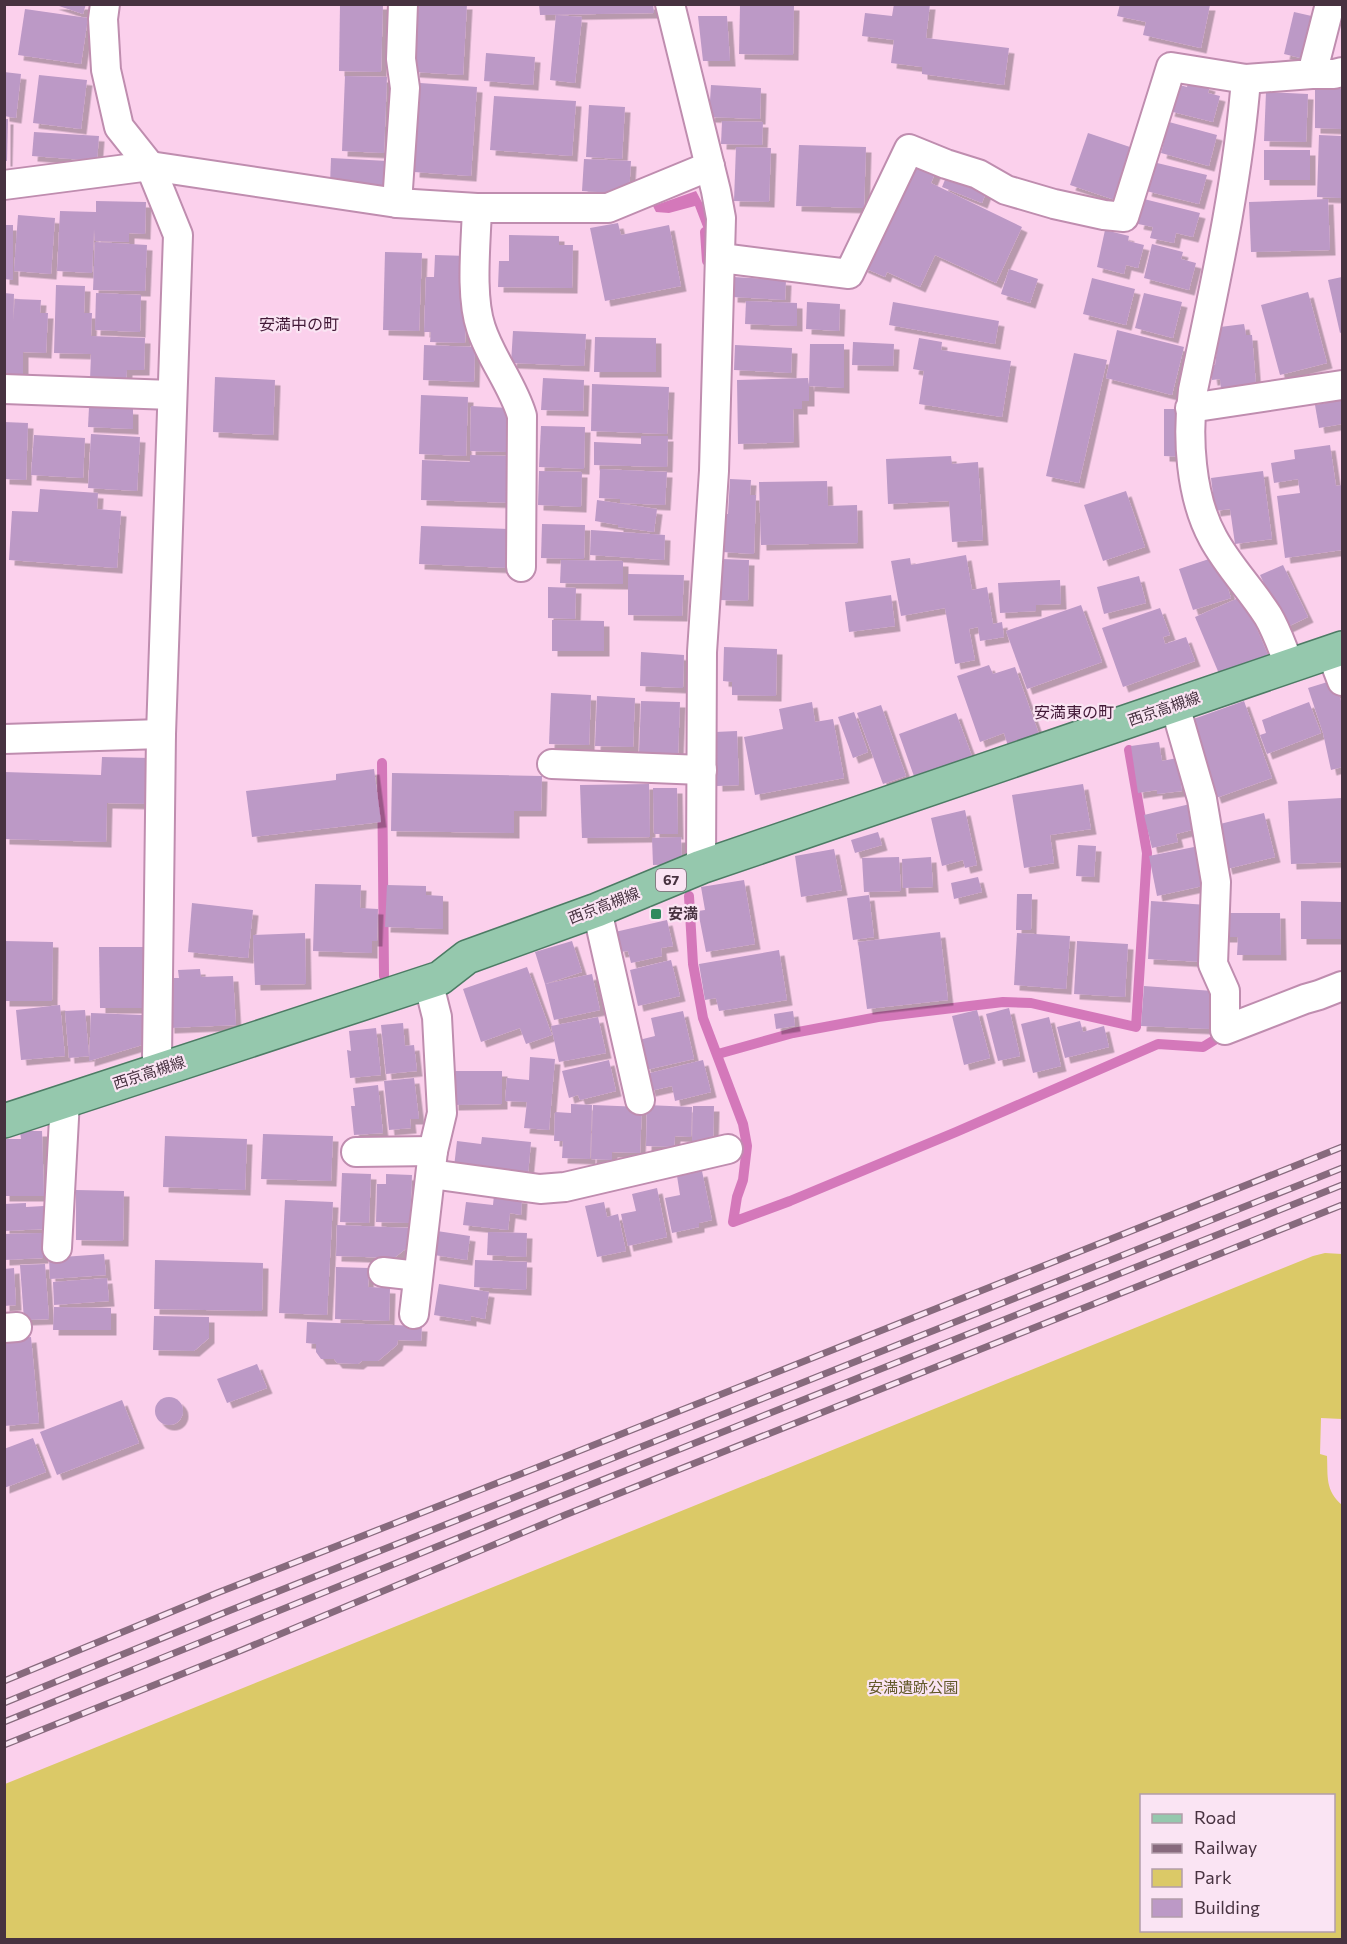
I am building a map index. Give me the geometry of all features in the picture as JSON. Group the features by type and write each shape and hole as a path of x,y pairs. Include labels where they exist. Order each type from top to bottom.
{"main road":[{"name":"西京高槻線","path":"4,1121 440,978 467,957 597,910 702,867 1290,666 1339,660"}],"street":[{"path":"105,4 103,19 106,70 119,128 150,166 178,235 161,734 157,1059"},
{"path":"397,203 405,88 401,59 403,4"},
{"path":"670,4 721,218 714,471 702,652 702,867"},
{"path":"1312,74 1330,4"},
{"path":"721,258 849,274 909,149 978,174 1006,190 1064,206 1124,217 1171,67 1246,79 1342,72"},
{"path":"1246,79 1244,113 1232,191 1190,408 1191,458 1199,500 1212,537 1268,616 1290,666"},
{"path":"4,185 150,166 397,203 477,208 608,208 710,166"},
{"path":"477,208 477,316 482,332 514,394 522,417 521,567"},
{"path":"1190,408 1342,385"},
{"path":"4,389 172,394"},
{"path":"1175,706 1202,799 1216,882 1213,964 1225,991 1225,1030 1342,986"},
{"path":"4,739 161,734"},
{"path":"552,764 702,770"},
{"path":"597,910 640,1100"},
{"path":"414,1314 432,1162 442,1113 438,1017 428,981"},
{"path":"57,1248 65,1100"},
{"path":"356,1152 432,1162 540,1188 565,1187 728,1149"},
{"path":"383,1272 418,1276"}],"green space":[{"name":"安満遺跡公園","path":"1325,1253 1342,1254 1342,1419 1321,1418 1320,1454 1327,1456 1330,1488 1342,1505 1342,1939 5,1939 5,1784 1313,1256"}],"shaded area":[{"path":"696,191 706,210 705,232 695,206 669,213 656,212 653,206"}],"building":[{"path":"53,4 86,4 83,14"},
{"path":"340,4 383,4 381,72 339,71"},
{"path":"418,4 467,4 463,75 414,72"},
{"path":"539,4 653,4 654,13 540,15"},
{"path":"740,4 794,5 793,55 739,54"},
{"path":"894,4 930,4 926,38 1009,48 1004,85 922,74 922,67 891,63 894,40 862,36 865,13 892,16"},
{"path":"1120,4 1210,5 1201,48 1143,35 1146,22 1117,16"},
{"path":"25,9 88,18 81,64 18,55"},
{"path":"1294,12 1316,17 1305,59 1284,54"},
{"path":"556,15 582,17 575,83 550,80"},
{"path":"698,16 727,16 730,61 703,61"},
{"path":"486,53 535,57 533,85 484,81"},
{"path":"4,72 21,74 16,118 4,116"},
{"path":"39,75 87,80 81,129 33,123"},
{"path":"345,76 387,77 384,153 342,151"},
{"path":"1189,80 1210,86 1208,93 1220,96 1213,122 1169,111 1176,84 1187,87"},
{"path":"420,83 477,87 471,176 414,172"},
{"path":"711,85 761,88 760,119 709,117"},
{"path":"1315,88 1342,89 1342,129 1315,128"},
{"path":"1266,92 1308,94 1306,142 1264,141"},
{"path":"494,96 576,101 572,156 490,150"},
{"path":"589,105 625,107 622,159 586,157"},
{"path":"5,119 8,119 7,161 5,161"},
{"path":"722,121 763,122 762,145 721,144"},
{"path":"1169,122 1217,135 1209,166 1161,153"},
{"path":"34,132 99,136 97,161 32,156"},
{"path":"1088,133 1133,148 1115,200 1070,185"},
{"path":"1319,135 1342,136 1342,198 1317,197"},
{"path":"799,145 866,147 864,208 796,206"},
{"path":"736,147 771,148 769,202 734,201"},
{"path":"1264,150 1310,150 1310,180 1264,180"},
{"path":"331,158 388,161 387,187 330,184"},
{"path":"584,159 631,161 629,194 582,191"},
{"path":"912,159 936,171 931,183 1022,227 996,283 935,255 920,287 887,272 885,277 862,267"},
{"path":"1153,162 1207,175 1199,204 1146,191"},
{"path":"949,170 988,187 982,203 942,187"},
{"path":"1144,199 1200,213 1193,237 1176,233 1174,243 1150,238 1153,227 1138,224"},
{"path":"1328,199 1330,250 1251,252 1249,202"},
{"path":"96,201 146,202 145,234 129,233 129,242 95,241 94,229 92,273 57,271 60,211 96,212"},
{"path":"18,215 55,218 51,274 14,271"},
{"path":"618,223 621,235 669,225 681,286 605,301 590,228"},
{"path":"4,225 13,225 13,280 4,279"},
{"path":"1105,230 1129,236 1128,241 1144,245 1138,268 1126,265 1124,274 1097,267"},
{"path":"509,235 559,236 559,245 573,245 572,288 498,287 499,261 509,261"},
{"path":"95,242 147,245 145,291 93,290"},
{"path":"1152,244 1183,252 1181,259 1196,263 1189,290 1144,278"},
{"path":"385,252 422,253 419,331 383,330"},
{"path":"435,255 468,256 465,343 430,342 431,332 424,332 426,277 434,277"},
{"path":"1009,269 1038,279 1030,303 1001,294"},
{"path":"733,277 786,280 785,300 732,297"},
{"path":"1342,277 1342,332 1340,333 1328,280"},
{"path":"1092,278 1135,289 1126,325 1083,314"},
{"path":"56,285 85,286 84,313 92,313 91,336 145,338 144,370 127,370 126,381 90,380 91,354 54,353"},
{"path":"1308,292 1327,363 1280,375 1261,305"},
{"path":"4,293 14,294 13,321 15,299 41,300 40,313 48,313 46,353 23,352 23,377 4,377"},
{"path":"96,293 141,295 140,332 95,330"},
{"path":"1144,293 1182,302 1173,338 1135,328"},
{"path":"746,301 797,303 797,326 745,324"},
{"path":"807,302 840,304 839,331 806,329"},
{"path":"893,302 999,321 995,344 889,325"},
{"path":"1244,324 1246,335 1252,335 1256,385 1221,389 1220,379 1212,380 1210,365 1215,365 1220,327"},
{"path":"1117,330 1184,347 1172,395 1106,378"},
{"path":"513,331 586,334 584,366 511,363"},
{"path":"595,337 656,338 656,372 594,372"},
{"path":"919,338 942,342 941,350 1011,361 1002,417 919,404 924,371 913,369"},
{"path":"853,342 894,344 893,366 852,365"},
{"path":"810,344 844,344 844,388 809,386"},
{"path":"424,345 475,347 474,382 423,380"},
{"path":"735,345 792,348 791,373 734,370"},
{"path":"1074,353 1107,360 1079,483 1046,476"},
{"path":"215,377 275,380 273,435 213,432"},
{"path":"543,378 584,380 583,411 541,410"},
{"path":"808,378 809,401 802,401 802,409 793,409 794,442 738,444 737,380"},
{"path":"592,384 669,387 667,434 591,431"},
{"path":"421,395 468,397 466,456 419,454"},
{"path":"1342,400 1342,424 1319,428 1315,405"},
{"path":"471,406 509,408 507,452 470,451"},
{"path":"89,407 133,409 133,429 88,427"},
{"path":"1164,409 1186,409 1186,457 1164,456"},
{"path":"4,422 28,423 26,480 4,479"},
{"path":"541,426 585,427 584,469 539,467"},
{"path":"91,434 140,437 137,491 88,488"},
{"path":"34,435 85,438 83,478 31,475"},
{"path":"641,436 668,436 667,467 594,465 594,442 641,444"},
{"path":"1330,445 1336,486 1342,485 1342,550 1285,558 1277,496 1300,493 1298,479 1274,483 1271,463 1295,459 1294,450"},
{"path":"470,455 508,456 515,503 421,500 422,460 470,462"},
{"path":"951,456 952,464 978,462 983,540 952,542 949,501 888,504 886,459"},
{"path":"600,469 667,472 665,505 620,503 620,499 599,498"},
{"path":"539,471 582,472 581,507 538,505"},
{"path":"1263,471 1272,539 1235,544 1230,509 1215,511 1211,478"},
{"path":"730,479 751,480 750,495 756,495 754,554 722,552 723,514 728,514"},
{"path":"827,481 828,506 857,505 858,543 761,545 759,482"},
{"path":"40,489 98,493 97,509 121,511 117,568 9,560 12,511 38,512"},
{"path":"1126,491 1145,547 1103,561 1084,505"},
{"path":"597,500 657,509 654,532 595,521"},
{"path":"542,524 585,525 584,559 541,558"},
{"path":"421,526 513,529 512,568 419,564"},
{"path":"591,530 665,535 664,560 590,555"},
{"path":"966,555 972,590 987,587 993,624 1002,622 1004,637 980,641 978,627 969,629 975,660 955,664 945,608 901,616 891,561 910,558 911,565"},
{"path":"1218,556 1231,598 1193,610 1179,569"},
{"path":"721,559 749,560 748,601 720,600"},
{"path":"561,560 623,561 623,584 560,583"},
{"path":"1283,565 1308,617 1285,628 1260,575"},
{"path":"628,574 684,575 682,616 628,615"},
{"path":"1139,576 1146,603 1104,614 1097,587"},
{"path":"1060,580 1061,604 1036,605 1036,611 1000,613 998,583"},
{"path":"548,587 576,588 575,619 548,618"},
{"path":"891,595 895,626 849,632 845,602"},
{"path":"1243,596 1268,655 1220,676 1195,617"},
{"path":"1081,605 1102,662 1027,689 1006,631"},
{"path":"1160,608 1170,635 1163,637 1165,644 1186,637 1195,661 1123,687 1102,628"},
{"path":"552,620 604,621 604,651 552,651"},
{"path":"724,647 777,649 776,696 732,695 732,682 723,681"},
{"path":"641,652 684,655 683,688 640,686"},
{"path":"989,665 993,674 1015,667 1039,734 1008,746 1004,733 980,742 957,676"},
{"path":"1334,680 1342,704 1342,767 1331,770 1323,733 1308,688"},
{"path":"551,693 591,695 589,745 549,744"},
{"path":"597,696 635,698 633,747 595,746"},
{"path":"641,701 680,702 678,754 639,753"},
{"path":"1244,701 1272,778 1216,798 1188,721"},
{"path":"812,702 815,722 833,719 844,778 755,795 744,737 783,729 779,709"},
{"path":"1309,702 1321,733 1267,754 1260,735 1266,733 1262,720"},
{"path":"881,705 906,776 883,784 857,713"},
{"path":"854,712 868,752 853,758 838,717"},
{"path":"956,713 973,759 915,779 899,734"},
{"path":"737,731 739,785 717,786 715,732"},
{"path":"1159,742 1162,761 1177,758 1182,791 1157,794 1157,790 1138,793 1131,746"},
{"path":"102,757 152,758 151,804 107,803 106,842 4,839 4,772 101,775"},
{"path":"374,769 381,822 252,837 246,791 336,780 336,774"},
{"path":"392,773 542,776 541,811 514,811 514,833 391,831"},
{"path":"649,784 650,837 582,838 580,785"},
{"path":"1083,784 1091,829 1050,835 1054,863 1024,868 1012,795"},
{"path":"653,788 677,788 678,834 654,834"},
{"path":"1342,798 1342,862 1291,864 1288,801"},
{"path":"1190,804 1196,829 1176,834 1178,842 1152,848 1144,815"},
{"path":"965,810 977,865 965,868 963,860 942,866 931,818"},
{"path":"1264,813 1275,857 1227,869 1216,825"},
{"path":"878,832 882,845 855,853 851,840"},
{"path":"681,837 682,864 653,865 652,838"},
{"path":"1078,845 1096,846 1094,877 1076,876"},
{"path":"1199,846 1207,885 1157,896 1149,856"},
{"path":"834,849 842,890 801,897 795,856"},
{"path":"899,857 901,891 864,892 862,858"},
{"path":"931,857 933,887 903,888 902,859"},
{"path":"978,877 982,892 954,899 951,883"},
{"path":"744,880 755,944 706,952 698,911 705,910 701,887"},
{"path":"315,884 361,885 360,908 378,909 377,941 372,941 372,953 313,951"},
{"path":"387,885 426,886 426,895 443,896 443,929 385,927"},
{"path":"1017,894 1032,894 1031,930 1016,930"},
{"path":"869,895 874,937 853,940 847,898"},
{"path":"1151,901 1207,905 1204,962 1148,959"},
{"path":"1301,901 1342,902 1342,939 1301,939"},
{"path":"192,903 253,910 248,958 188,952"},
{"path":"1223,913 1280,913 1281,955 1237,955 1238,937 1224,937"},
{"path":"667,920 673,946 661,948 662,956 631,963 628,951 620,952 615,932"},
{"path":"940,932 948,1000 867,1009 858,942"},
{"path":"305,933 306,984 255,985 253,935"},
{"path":"1017,933 1070,936 1066,989 1014,985"},
{"path":"4,941 53,942 52,1001 4,1001"},
{"path":"572,941 582,972 545,984 535,952"},
{"path":"1077,941 1128,944 1125,997 1074,994"},
{"path":"99,947 143,947 143,1008 100,1008"},
{"path":"779,950 787,1000 719,1011 716,998 705,1000 699,964"},
{"path":"671,960 680,996 638,1006 630,970"},
{"path":"527,967 552,1035 526,1044 520,1028 481,1042 463,989"},
{"path":"200,969 201,977 233,976 236,1025 169,1028 167,978 179,978 178,970"},
{"path":"592,974 600,1010 554,1020 545,984"},
{"path":"1144,986 1213,991 1211,1029 1141,1026"},
{"path":"60,1005 65,1056 21,1060 16,1010"},
{"path":"1009,1008 1020,1056 998,1061 986,1014"},
{"path":"85,1010 89,1056 69,1058 65,1011"},
{"path":"977,1010 990,1058 964,1065 952,1016"},
{"path":"683,1011 694,1059 646,1070 639,1040 655,1036 651,1018"},
{"path":"793,1011 795,1026 776,1029 774,1014"},
{"path":"91,1013 143,1015 142,1045 89,1061"},
{"path":"598,1017 606,1053 559,1062 551,1026"},
{"path":"1049,1017 1061,1066 1033,1073 1021,1024"},
{"path":"1080,1021 1083,1032 1104,1026 1109,1047 1065,1058 1057,1027"},
{"path":"403,1023 405,1046 414,1045 417,1071 386,1074 381,1025"},
{"path":"376,1028 381,1075 350,1078 347,1050 351,1051 349,1031"},
{"path":"530,1057 555,1059 549,1130 524,1128 527,1102 505,1101 507,1078 529,1080"},
{"path":"609,1060 616,1091 580,1100 578,1095 569,1098 562,1071"},
{"path":"703,1060 711,1092 675,1101 672,1086 650,1091 646,1074"},
{"path":"453,1071 502,1071 502,1104 453,1105"},
{"path":"414,1078 419,1119 410,1119 411,1128 389,1130 384,1081"},
{"path":"378,1085 383,1133 354,1135 351,1106 355,1106 353,1088"},
{"path":"571,1104 592,1105 590,1159 562,1158 563,1141 554,1141 555,1112 571,1113"},
{"path":"593,1105 642,1107 640,1153 612,1152 612,1160 591,1159"},
{"path":"647,1105 692,1107 691,1137 675,1136 674,1147 646,1146"},
{"path":"693,1106 714,1106 713,1143 692,1142"},
{"path":"20,1131 42,1131 44,1196 4,1196 4,1139 21,1139"},
{"path":"263,1134 333,1136 331,1181 261,1179"},
{"path":"165,1136 247,1139 245,1190 163,1187"},
{"path":"482,1137 531,1142 528,1174 454,1167 457,1141 481,1144"},
{"path":"702,1171 712,1220 699,1223 699,1227 672,1233 665,1198 680,1195 677,1176"},
{"path":"342,1173 371,1174 369,1223 340,1222"},
{"path":"386,1174 412,1175 410,1223 376,1222 377,1184 386,1184"},
{"path":"657,1188 667,1237 628,1246 621,1214 636,1211 632,1194"},
{"path":"76,1190 124,1191 123,1241 76,1240"},
{"path":"494,1195 522,1198 521,1215 510,1213 508,1230 463,1225 466,1202 493,1205"},
{"path":"285,1200 333,1202 327,1315 279,1313"},
{"path":"604,1202 607,1217 618,1214 626,1251 597,1257 585,1206"},
{"path":"26,1203 26,1207 44,1206 45,1229 4,1231 4,1204"},
{"path":"337,1225 412,1228 412,1244 394,1258 336,1256"},
{"path":"437,1231 470,1236 467,1260 434,1255"},
{"path":"488,1232 527,1233 526,1257 487,1255"},
{"path":"42,1233 43,1258 4,1260 4,1234"},
{"path":"104,1254 106,1275 50,1279 49,1258"},
{"path":"155,1260 263,1263 262,1311 154,1309"},
{"path":"475,1260 527,1262 526,1290 474,1287"},
{"path":"45,1264 49,1319 24,1320 20,1265"},
{"path":"336,1267 369,1268 368,1287 390,1288 389,1321 335,1319"},
{"path":"14,1268 16,1305 4,1306 4,1269"},
{"path":"107,1278 109,1301 54,1305 53,1282"},
{"path":"439,1284 489,1292 485,1319 471,1316 471,1321 434,1315"},
{"path":"54,1307 111,1308 111,1330 53,1330"},
{"path":"154,1316 209,1317 209,1338 194,1351 153,1350"},
{"path":"307,1322 422,1326 421,1341 398,1340 397,1345 378,1361 362,1361 358,1364 337,1363 334,1359 321,1359 316,1352 316,1344 306,1343"},
{"path":"31,1337 39,1423 4,1426 4,1340"},
{"path":"257,1364 267,1388 227,1403 217,1379"},
{"path":"169,1397 179,1401 183,1411 179,1421 169,1425 159,1421 155,1411 159,1401"},
{"path":"122,1400 139,1443 57,1475 40,1432"},
{"path":"33,1438 46,1472 4,1488 4,1449"}],"waterway":[{"path":"705,232 707,261"},
{"path":"718,1054 793,1033 878,1017 1003,1002 1031,1003 1136,1027 1147,853 1129,750"},
{"path":"382,763 384,976"},
{"path":"689,896 693,964 703,1018 743,1124 747,1146 743,1180 737,1197 733,1222 790,1201 956,1132 1158,1044 1203,1047 1221,1036"}],"railway":[{"path":"4,1681 217,1593 1342,1147"},
{"path":"4,1703 226,1612 1342,1168"},
{"path":"4,1722 552,1500 1342,1185"},
{"path":"4,1745 242,1650 565,1515 1342,1205"}],"place":[{"name":"安満","path":"656,914"}],"district":[{"name":"安満中の町","path":"299,324"},
{"name":"安満東の町","path":"1074,712"}]}
